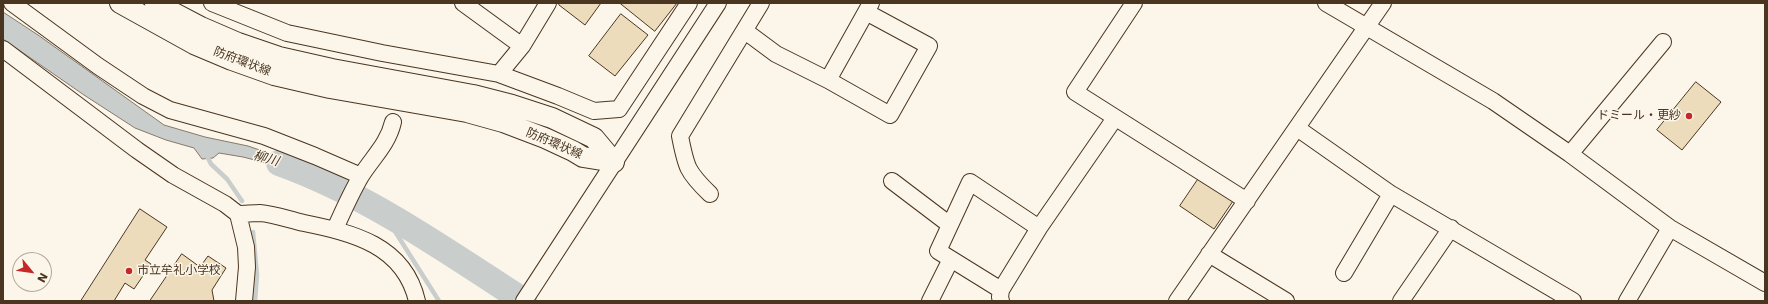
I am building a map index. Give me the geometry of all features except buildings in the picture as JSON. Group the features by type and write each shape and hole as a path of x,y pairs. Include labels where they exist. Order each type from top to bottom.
{"main road":[{"name":"防府環状線","path":"120,3 194,44 274,75 330,88 467,112 503,122 545,138 574,151 583,157 614,162"},
{"name":"防府環状線","path":"155,3 220,35 279,57 332,69 512,104 545,116 594,138 614,162"}],"street":[{"path":"12,3 98,66 143,96 170,110 264,136 316,156 360,179"},
{"path":"212,3 287,33 382,53 499,74 594,111 619,109 689,3"},
{"path":"463,3 522,46"},
{"path":"499,74 522,46 548,3"},
{"path":"528,295 718,3"},
{"path":"710,194 695,180 685,164 680,136 761,3"},
{"path":"1134,3 1075,92 1247,201"},
{"path":"1326,3 1493,101 1570,154 1670,228 1765,282"},
{"path":"1176,301 1247,201 1383,3"},
{"path":"745,31 776,54 828,80 890,115 929,46 869,7 828,80"},
{"path":"1570,154 1663,42"},
{"path":"3,49 137,150 174,175 225,204 238,214 246,247 247,267 244,301"},
{"path":"1039,228 970,182 938,251 1001,295 1039,228 1115,118"},
{"path":"335,229 344,206 390,134 393,122"},
{"path":"1297,128 1391,194 1573,301"},
{"path":"892,181 950,225"},
{"path":"1344,273 1391,194"},
{"path":"238,214 260,213 335,229 369,242 382,249 392,257 408,276 417,301"},
{"path":"1401,301 1451,228"},
{"path":"1627,301 1670,228"},
{"path":"1209,254 1286,301"},
{"path":"930,301 951,259"}],"water":[{"path":"3,12 38,35 164,125 205,137 248,146 294,162 313,175 243,157 219,153 213,158 202,159 194,148 166,140 135,128 3,39"}],"waterway":[{"path":"206,154 211,164 227,179 242,201"},
{"name":"柳川","path":"279,163 312,176 375,207 435,243 524,301"},
{"path":"394,218 396,233 439,301"},
{"path":"253,232 257,275 255,301"}],"place":[{"name":"ドミール・更紗","path":"1689,116"},
{"name":"市立牟礼小学校","path":"129,271"}]}
